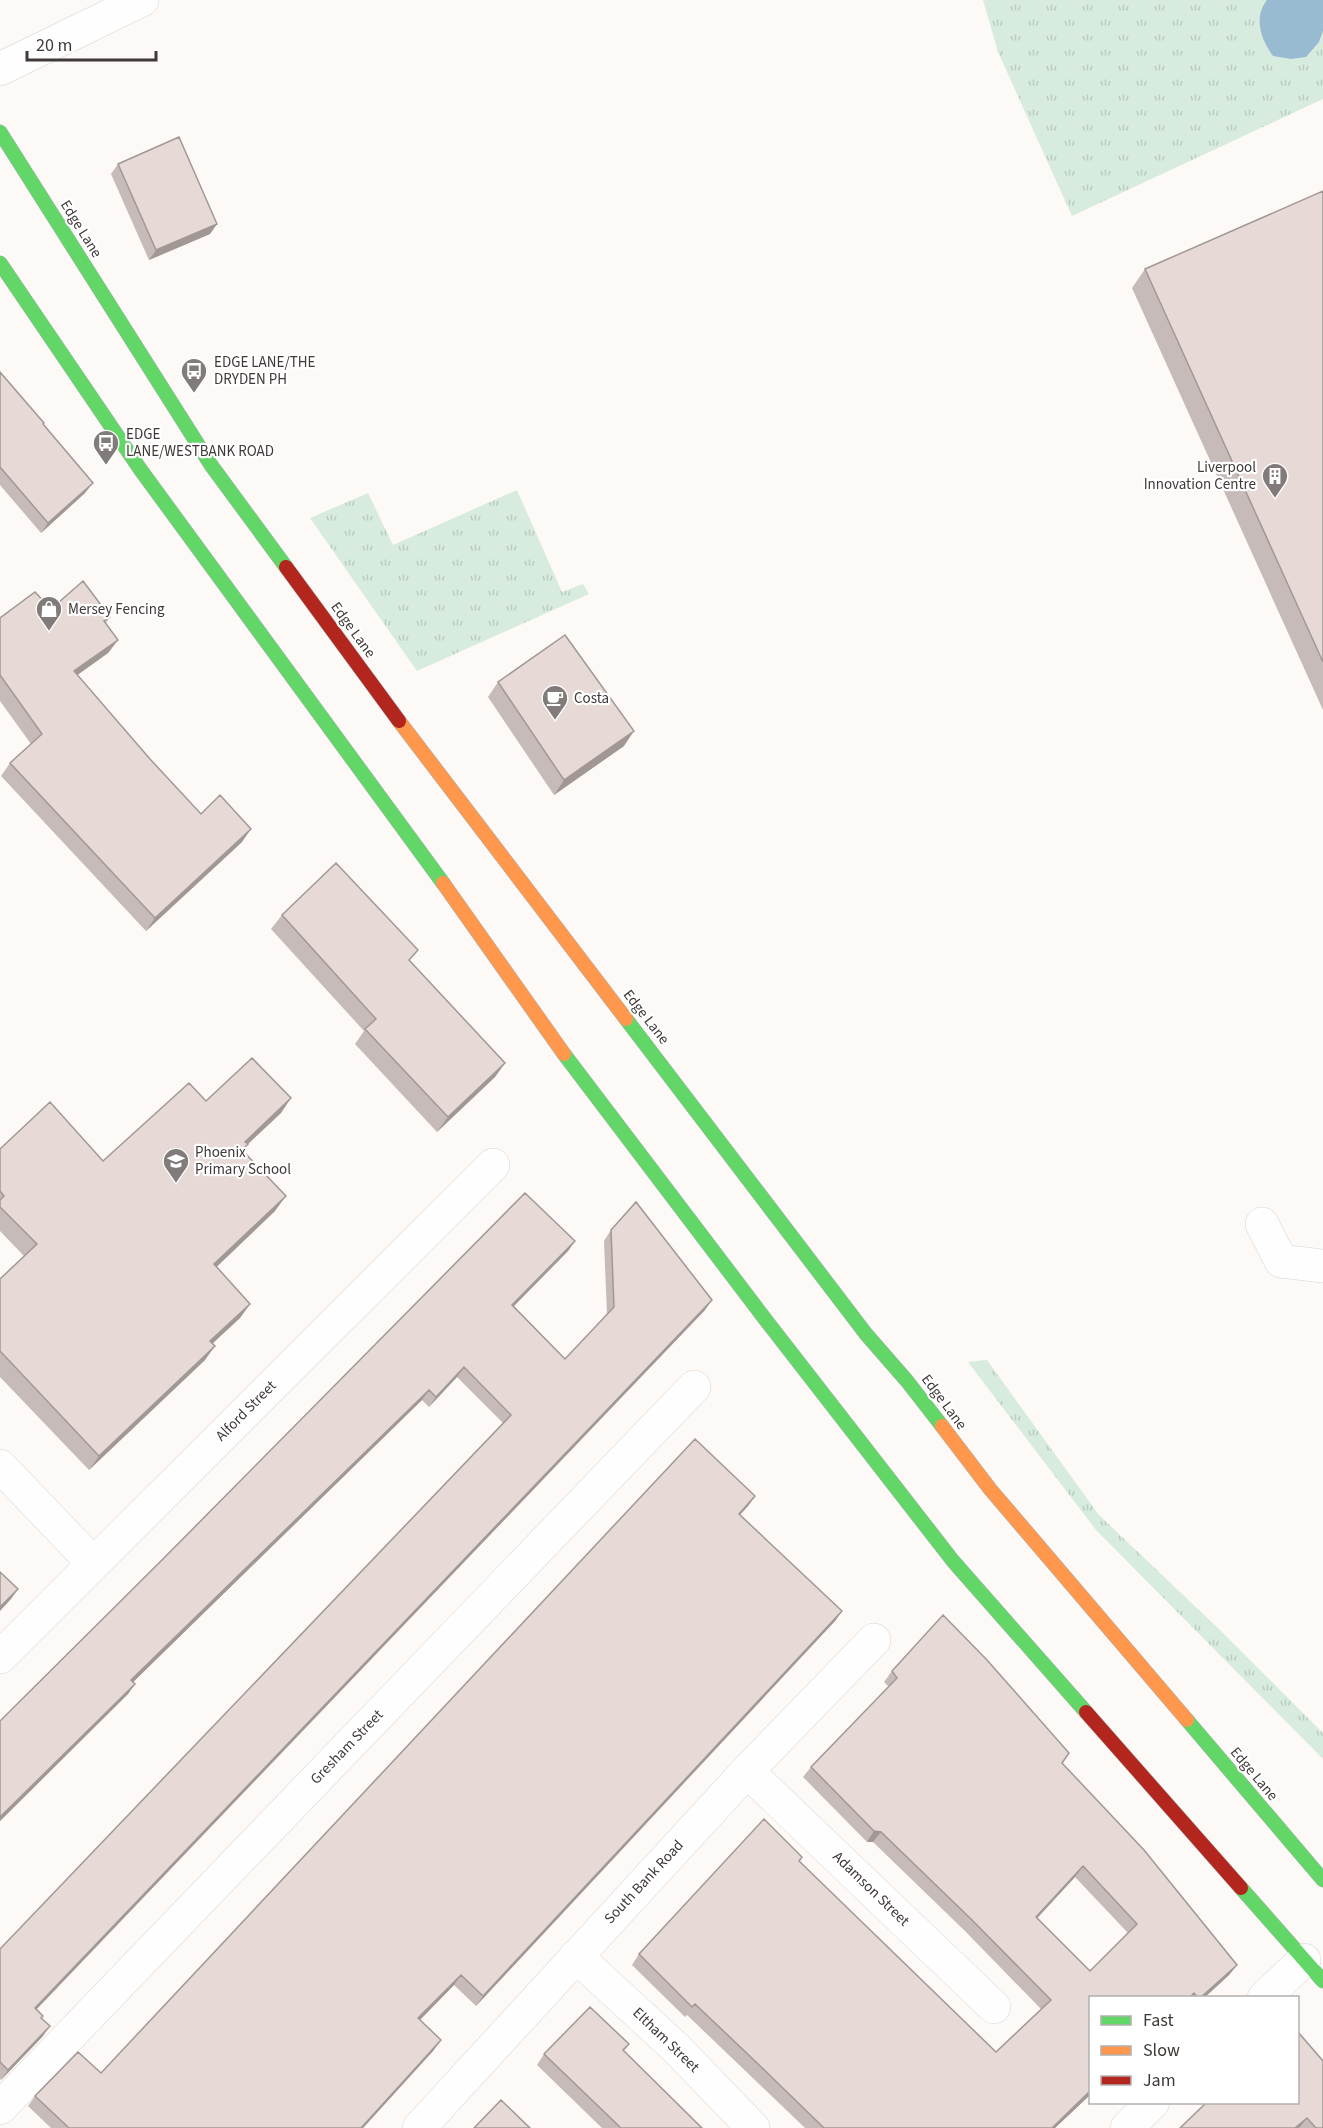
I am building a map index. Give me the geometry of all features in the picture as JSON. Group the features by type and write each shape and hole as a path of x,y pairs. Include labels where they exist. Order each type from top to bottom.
{"highway":[{"name":"Edge Lane","path":"0,132 211,465 410,737 866,1334 907,1381 990,1489 1323,1880"},
{"path":"3,277 584,1081 765,1319 953,1561 1313,1970"}],"street":[{"path":"0,69 142,0"},
{"name":"Alford Street","path":"0,1657 494,1165"},
{"path":"1262,1224 1281,1261 1323,1266"},
{"name":"Gresham Street","path":"0,2108 694,1387"},
{"path":"0,1467 93,1563"},
{"name":"South Bank Road","path":"419,2128 747,1771 874,1640"},
{"name":"Adamson Street","path":"747,1771 994,2007"},
{"name":"Eltham Street","path":"576,1956 677,2049 753,2128"},
{"path":"1268,1996 1313,1970"},
{"path":"1127,2128 1153,2104"}],"green space":[{"path":"983,0 1323,0 1323,99 1072,216 998,52"},
{"path":"517,490 562,592 583,584 589,594 417,671 310,518 368,493 393,545"},
{"path":"987,1360 1099,1515 1220,1630 1323,1733 1323,1759 1096,1530 968,1362"}],"water":[{"path":"1267,0 1323,0 1323,31 1319,42 1306,57 1291,59 1273,56 1260,28 1260,14"}],"building":[{"path":"179,137 217,224 156,250 118,164"},
{"name":"Liverpool Innovation Centre","path":"1323,191 1323,662 1145,269"},
{"path":"0,372 93,483 48,523 0,467"},
{"path":"83,581 110,617 104,621 118,640 74,671 201,814 220,795 251,829 155,918 10,763 42,734 0,675 0,618 35,592 51,609"},
{"name":"Costa","path":"565,635 634,731 564,780 498,682"},
{"path":"336,863 418,950 409,960 505,1063 448,1117 365,1029 376,1019 282,915"},
{"path":"252,1058 291,1098 245,1142 248,1144 242,1150 286,1196 214,1264 250,1304 210,1341 215,1346 99,1456 0,1351 0,1279 37,1244 0,1207 0,1200 4,1196 0,1191 0,1149 50,1102 103,1161 189,1083 206,1101"},
{"path":"525,1193 575,1241 512,1305 565,1359 614,1307 611,1230 636,1202 712,1300 35,2008 50,2026 8,2070 0,2062 0,1949 511,1415 464,1367 436,1397 429,1390 131,1680 135,1684 0,1817 0,1721"},
{"path":"695,1439 755,1496 739,1514 842,1611 483,1996 461,1975 418,2018 441,2040 361,2128 69,2128 35,2096 78,2052 101,2073"},
{"path":"0,1572 18,1589 0,1607"},
{"path":"943,1615 987,1660 1069,1753 1062,1763 1144,1850 1237,1965 1202,1996 1196,1996 1194,1993 1191,1996 1089,1996 1089,2092 1052,2128 824,2128 695,2004 692,2007 639,1954 764,1819 802,1857 799,1861 996,2052 1051,2000 972,1920 881,1832 874,1831 811,1767 897,1678 892,1671","holes":["1083,1866 1137,1924 1090,1971 1036,1917"]},
{"path":"590,2007 629,2044 623,2050 702,2128 621,2128 544,2054"},
{"path":"1299,2033 1323,2061 1323,2128 1316,2128 1307,2118 1295,2128 1180,2128 1205,2104 1299,2104"},
{"path":"501,2100 530,2128 474,2128"}],"traffic: fast":[{"path":"0,132 211,465 286,567"},
{"path":"0,263 140,469 443,883"},
{"path":"626,1019 866,1334 942,1426"},
{"path":"564,1054 765,1319 953,1561 1086,1712"},
{"path":"1187,1720 1323,1880"},
{"path":"1241,1888 1323,1981"}],"traffic: slow":[{"path":"399,721 626,1019"},
{"path":"443,883 564,1054"},
{"path":"942,1426 990,1489 1187,1720"}],"traffic: jam":[{"path":"286,567 399,721"},
{"path":"1086,1712 1241,1888"}],"place":[{"name":"EDGE LANE/THE DRYDEN PH","path":"194,394"},
{"name":"EDGE LANE/WESTBANK ROAD","path":"106,466"},
{"name":"Liverpool Innovation Centre","path":"1275,499"},
{"name":"Mersey Fencing","path":"49,632"},
{"name":"Costa","path":"555,721"},
{"name":"Phoenix Primary School","path":"176,1184"}]}
